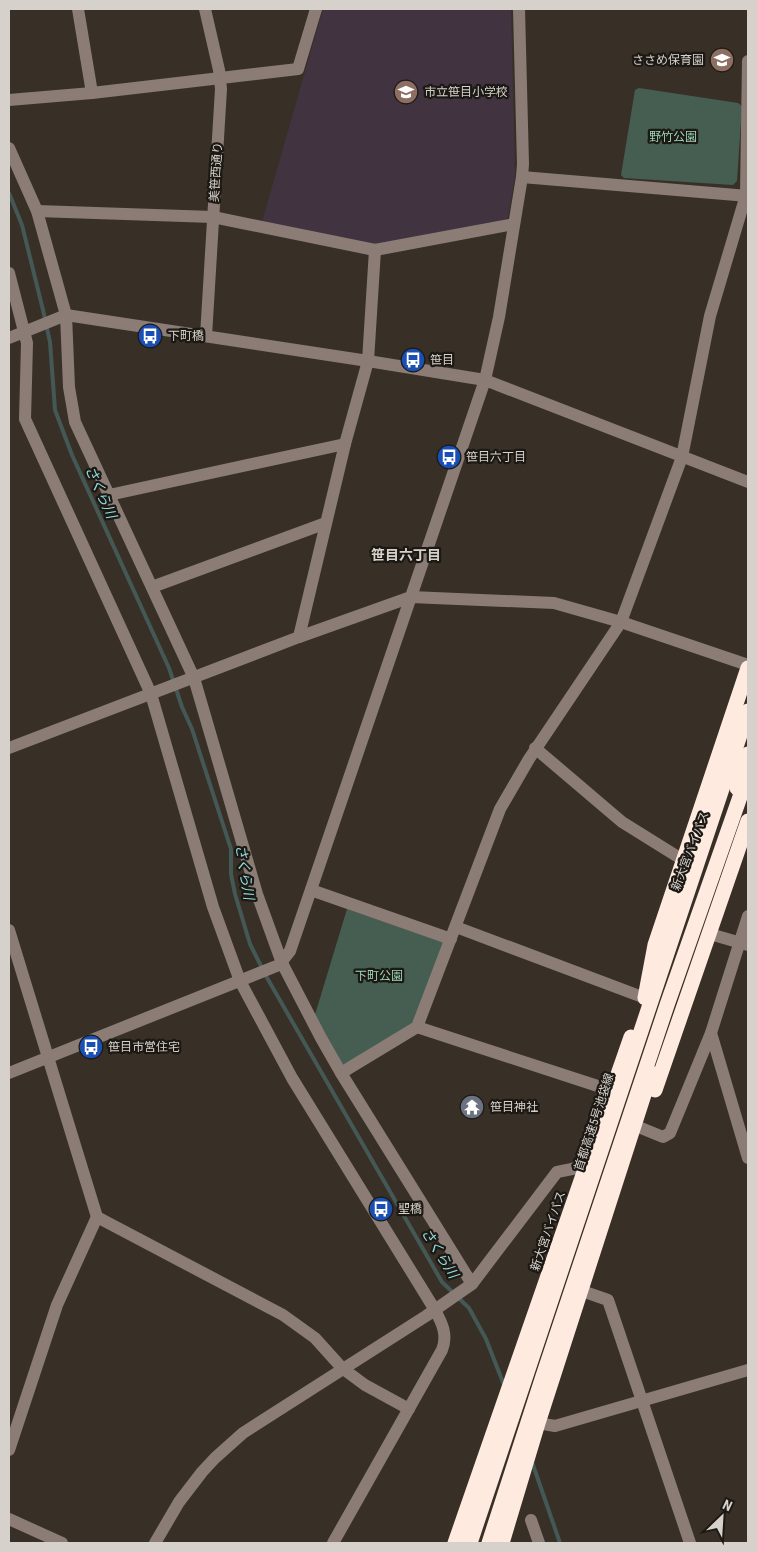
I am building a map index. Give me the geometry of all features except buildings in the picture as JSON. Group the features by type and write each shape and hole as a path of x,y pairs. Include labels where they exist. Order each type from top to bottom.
{"highway":[{"path":"645,998 655,945 748,666"},
{"name":"首都高速5号池袋線","path":"470,1543 748,711"},
{"name":"新大宮バイパス","path":"455,1543 645,998 688,900 726,800 748,733"},
{"name":"新大宮バイパス","path":"502,1543 538,1423 646,1091 700,902 748,754"},
{"path":"489,1543 667,1005 748,774"},
{"path":"608,1210 641,1128 748,821"}],"street":[{"path":"78,9 92,93"},
{"name":"美笹西通り","path":"205,9 220,79 206,336"},
{"path":"9,100 92,93 298,69 316,9"},
{"path":"9,1073 280,964 290,951 485,380 499,317 524,164 519,9"},
{"path":"341,1073 417,1027 500,809 536,748 622,622 682,457 710,316 747,196 748,61"},
{"path":"9,148 37,211 62,317 69,387 75,422 152,587 188,680 280,964 341,1073 467,1287"},
{"path":"522,177 747,196"},
{"path":"37,211 213,217 375,250 514,224"},
{"path":"299,637 345,444 368,361 375,250"},
{"path":"9,273 28,330 24,419 151,694 213,907 292,1078 435,1310 444,1332 444,1344 333,1543"},
{"path":"9,338 62,317 206,336 485,380 748,482"},
{"path":"108,495 345,444"},
{"path":"152,587 326,523"},
{"path":"9,748 299,637 411,597 554,603 622,622 748,666"},
{"path":"536,748 622,822 683,860"},
{"path":"311,890 454,933 645,998"},
{"path":"641,1128 663,1137 670,1133 711,1033 744,944 748,916"},
{"path":"9,930 97,1217 57,1305 9,1450"},
{"path":"710,934 744,944"},
{"path":"417,1027 613,1090"},
{"path":"711,1033 748,1158"},
{"path":"155,1543 190,1487 229,1444 342,1368 435,1310 467,1287 558,1172 587,1166"},
{"path":"97,1217 283,1315 315,1338 342,1368 365,1385 409,1409"},
{"path":"582,1291 608,1300 690,1543"},
{"path":"538,1423 555,1426 748,1370"},
{"path":"9,1519 62,1543"},
{"path":"531,1520 539,1543"}],"shaded area":[{"name":"市立笹目小学校","path":"323,9 511,9 515,175 508,217 504,221 375,245 262,222"}],"green space":[{"name":"野竹公園","path":"639,88 738,103 742,106 737,181 733,185 624,178 621,175 635,90"},
{"name":"下町公園","path":"347,909 445,943 415,1024 341,1066 314,1018"}],"waterway":[{"name":"さくら川","path":"9,193 22,225 50,342 55,410 72,455 169,668 182,707 192,729 231,849 231,874 250,944 266,976 442,1282 469,1308 486,1339 504,1385"},
{"name":"さくら川","path":"532,1462 560,1543"}],"place":[{"name":"ささめ保育園","path":"722,60"},
{"name":"市立笹目小学校","path":"406,92"},
{"name":"下町橋","path":"150,336"},
{"name":"笹目","path":"413,360"},
{"name":"笹目六丁目","path":"449,457"},
{"name":"笹目市営住宅","path":"91,1047"},
{"name":"笹目神社","path":"472,1107"},
{"name":"聖橋","path":"381,1209"}],"district":[{"name":"笹目六丁目","path":"406,555"}]}
